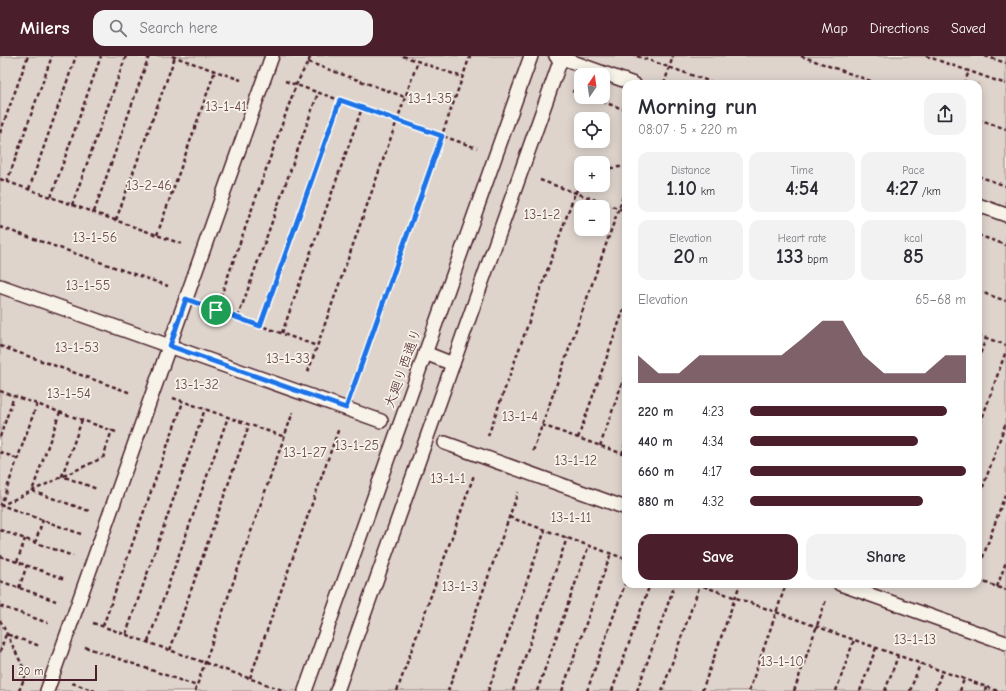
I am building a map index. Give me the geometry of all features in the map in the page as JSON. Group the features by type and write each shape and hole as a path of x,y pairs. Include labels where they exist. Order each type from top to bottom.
{"lane":[{"path":"47,691 272,56"},
{"name":"大廻り西通り","path":"305,691 531,56"},
{"path":"336,691 521,173 560,57 623,80"},
{"path":"982,207 1006,215"},
{"path":"0,286 381,421"},
{"path":"425,353 453,364"},
{"path":"445,443 622,507"},
{"path":"851,588 1006,643"}],"path":[{"path":"0,133 28,56"},
{"path":"7,182 52,56"},
{"path":"29,189 76,56"},
{"path":"50,197 101,56"},
{"path":"72,205 126,56"},
{"path":"94,212 149,56"},
{"path":"116,220 173,56 261,87"},
{"path":"216,310 296,85 311,56"},
{"path":"403,56 462,77"},
{"path":"250,678 470,56"},
{"path":"637,56 706,80"},
{"path":"665,80 674,56"},
{"path":"801,56 868,80"},
{"path":"926,56 1006,84"},
{"path":"985,56 1006,63"},
{"path":"308,62 405,97"},
{"path":"157,235 214,71"},
{"path":"966,80 969,71"},
{"path":"266,74 480,150"},
{"path":"238,317 318,93"},
{"path":"260,326 340,100"},
{"path":"609,104 622,109"},
{"path":"282,333 362,108"},
{"path":"982,120 1006,129"},
{"path":"610,168 622,167"},
{"path":"521,173 574,192"},
{"path":"982,177 1006,186"},
{"path":"0,179 203,251"},
{"path":"575,192 622,209"},
{"path":"448,691 622,199"},
{"path":"0,227 187,296 216,310 317,346"},
{"path":"982,236 1006,245"},
{"path":"982,292 1006,301"},
{"path":"578,438 622,314"},
{"path":"982,336 1006,345"},
{"path":"982,349 986,338"},
{"path":"0,346 152,395 205,409 285,437"},
{"path":"982,419 1006,351"},
{"path":"600,446 622,383"},
{"path":"0,391 136,439"},
{"path":"0,437 14,396"},
{"path":"103,626 183,402"},
{"path":"1,506 37,404"},
{"path":"126,634 205,409"},
{"path":"32,491 60,412"},
{"path":"148,642 228,417"},
{"path":"62,476 82,420"},
{"path":"982,489 1006,422"},
{"path":"170,650 249,425"},
{"path":"542,425 622,454"},
{"path":"0,452 18,459"},
{"path":"1,506 102,458"},
{"path":"62,476 116,496"},
{"path":"32,491 108,518"},
{"path":"982,560 1006,492"},
{"path":"1,506 100,541"},
{"path":"509,517 622,558"},
{"path":"35,543 43,520"},
{"path":"0,530 93,563"},
{"path":"488,691 545,530"},
{"path":"513,691 567,538"},
{"path":"17,562 25,539"},
{"path":"537,691 588,545"},
{"path":"562,691 611,554"},
{"path":"0,556 85,586"},
{"path":"997,587 1006,562"},
{"path":"19,588 27,565"},
{"path":"0,581 75,612 103,626 286,691"},
{"path":"982,581 1006,590"},
{"path":"587,691 624,588"},
{"path":"612,691 649,588"},
{"path":"637,691 674,588"},
{"path":"662,691 697,588"},
{"path":"709,588 998,691"},
{"path":"702,691 739,588"},
{"path":"749,691 785,588"},
{"path":"794,691 826,598"},
{"path":"0,606 67,635 197,686"},
{"path":"0,620 26,673"},
{"path":"0,652 6,634"},
{"path":"6,634 61,653"},
{"path":"836,691 854,640"},
{"path":"860,691 876,648"},
{"path":"885,691 898,656"},
{"path":"910,691 920,664"},
{"path":"935,691 942,671"},
{"path":"960,691 964,679"},
{"path":"984,691 986,687"}],"green space":[{"path":"0,56 1006,56 1006,691 0,691"}],"route":[{"path":"340,100 442,136 346,408 170,346 186,299 216,310 260,326 340,100"}],"park label":[{"name":"13-1-35","path":"430,98"},
{"name":"13-1-41","path":"226,106"},
{"name":"13-2-46","path":"149,185"},
{"name":"13-1-2","path":"542,214"},
{"name":"13-1-56","path":"95,237"},
{"name":"13-1-55","path":"88,285"},
{"name":"13-1-53","path":"77,347"},
{"name":"13-1-33","path":"288,358"},
{"name":"13-1-32","path":"197,384"},
{"name":"13-1-54","path":"69,393"},
{"name":"13-1-4","path":"520,416"},
{"name":"13-1-25","path":"357,445"},
{"name":"13-1-27","path":"305,452"},
{"name":"13-1-12","path":"576,460"},
{"name":"13-1-1","path":"448,478"},
{"name":"13-1-11","path":"571,517"},
{"name":"13-1-3","path":"460,586"},
{"name":"13-1-13","path":"915,639"},
{"name":"13-1-10","path":"782,661"}]}
